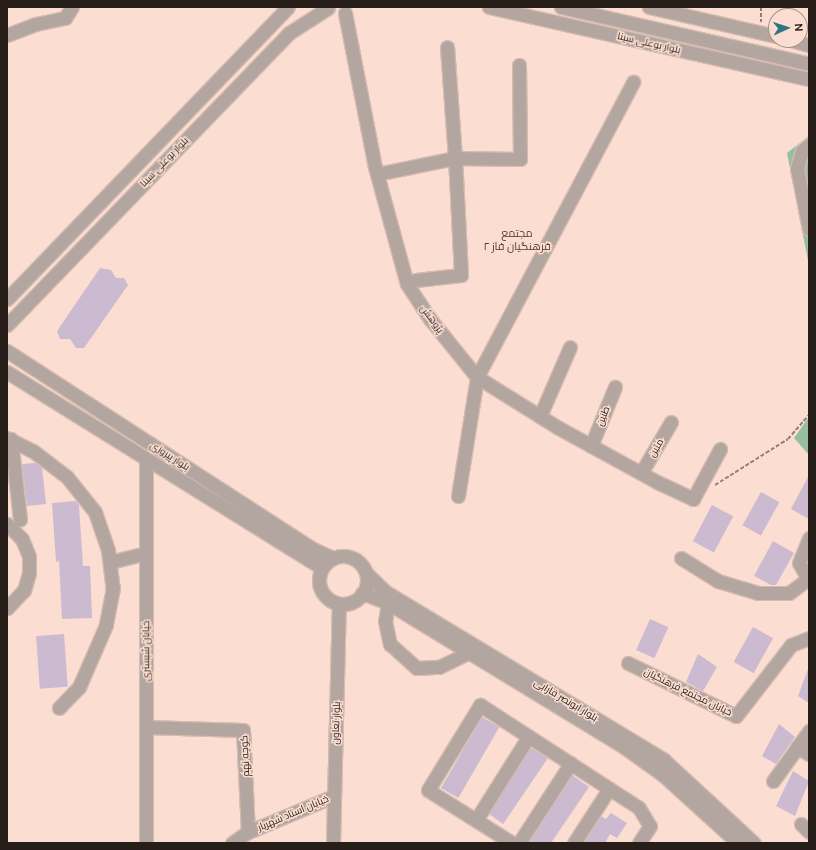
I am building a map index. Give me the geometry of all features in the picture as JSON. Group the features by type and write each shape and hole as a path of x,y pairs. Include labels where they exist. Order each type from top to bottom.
{"street":[{"path":"7,35 36,24 65,18 72,7"},
{"name":"بلوار بوعلی سینا","path":"7,299 288,7"},
{"name":"بلوار بوعلی سینا","path":"489,7 809,79"},
{"name":"بلوار بوعلی سینا","path":"561,7 809,64"},
{"path":"649,7 768,34"},
{"path":"327,8 336,12 350,10"},
{"name":"بلوار بوعلی سینا","path":"7,324 289,33 327,8"},
{"name":"پژوهش","path":"350,10 377,174 408,284 430,319 477,376 591,446 693,499 720,448"},
{"path":"416,280 461,275 448,47"},
{"path":"377,174 455,158 520,159 519,65"},
{"path":"458,496 477,376 633,82"},
{"path":"809,144 802,152 797,168 803,208 809,229"},
{"path":"540,416 570,347"},
{"name":"بلوار پیروزی","path":"7,352 315,550 333,558"},
{"name":"بلوار پیروزی","path":"7,372 322,568"},
{"name":"طنین","path":"591,446 615,387"},
{"name":"متین","path":"641,473 671,422"},
{"path":"9,439 20,520"},
{"path":"9,439 33,451 68,477 95,512 110,562 113,588 106,625 78,687 59,708"},
{"name":"خیابان شبستری","path":"146,459 146,843"},
{"path":"7,524 22,539 29,556 29,573 24,590 7,608"},
{"path":"681,558 718,581 758,593 789,593 808,578 799,563 809,538"},
{"path":"110,562 146,553"},
{"path":"340,556 352,558 362,566 366,573 366,587 356,600 339,604 324,594 320,586 322,568 333,558 340,556"},
{"name":"بلوار ابونصر فارابی","path":"366,573 386,592 629,751 663,775 738,843"},
{"name":"بلوار ابونصر فارابی","path":"362,594 388,602 664,760 754,843"},
{"path":"388,602 385,621 390,644 417,668 439,667 471,649"},
{"name":"بلوار تعاون","path":"333,843 339,604"},
{"name":"خیابان مجتمع فرهنگیان","path":"628,663 736,716 791,645 809,638"},
{"path":"512,843 428,790 480,704 639,808 650,826 639,843"},
{"name":"کوچه نهم","path":"146,727 243,730 248,832"},
{"path":"773,782 809,731"},
{"path":"476,820 530,736"},
{"path":"798,748 809,754"},
{"path":"519,843 571,763"},
{"path":"574,843 609,789"},
{"name":"خیابان استاد شهریار","path":"232,843 248,832 334,796"}],"path":[{"path":"712,487 788,439 809,415"}],"green space":[{"path":"809,136 809,266 787,153"},
{"path":"809,417 809,455 794,438"}],"building":[{"path":"100,268 111,270 116,278 124,278 128,285 84,348 76,348 70,339 60,339 57,331"},
{"path":"35,463 42,468 46,504 27,506 22,464"},
{"path":"809,475 809,519 791,509"},
{"path":"761,492 779,502 761,535 743,525"},
{"path":"76,501 79,505 83,566 90,566 92,618 62,619 59,561 56,562 52,503"},
{"path":"712,505 733,516 714,552 693,541"},
{"path":"773,541 794,553 776,585 771,585 754,576"},
{"path":"650,619 668,627 654,658 636,650"},
{"path":"753,627 773,638 754,673 734,662"},
{"path":"64,634 68,687 40,689 36,636"},
{"path":"698,654 717,667 703,691 686,682"},
{"path":"809,669 809,703 798,696"},
{"path":"482,717 499,727 458,798 441,788"},
{"path":"779,724 795,737 776,764 762,756"},
{"path":"531,748 548,758 503,824 489,814"},
{"path":"793,771 809,781 795,816 776,806"},
{"path":"572,775 589,787 551,843 529,843"},
{"path":"611,813 627,823 617,838 610,834 605,843 584,843 601,816 606,819"}],"district":[{"name":"مجتمع فرهنگیان فاز ۲","path":"517,240"}]}
